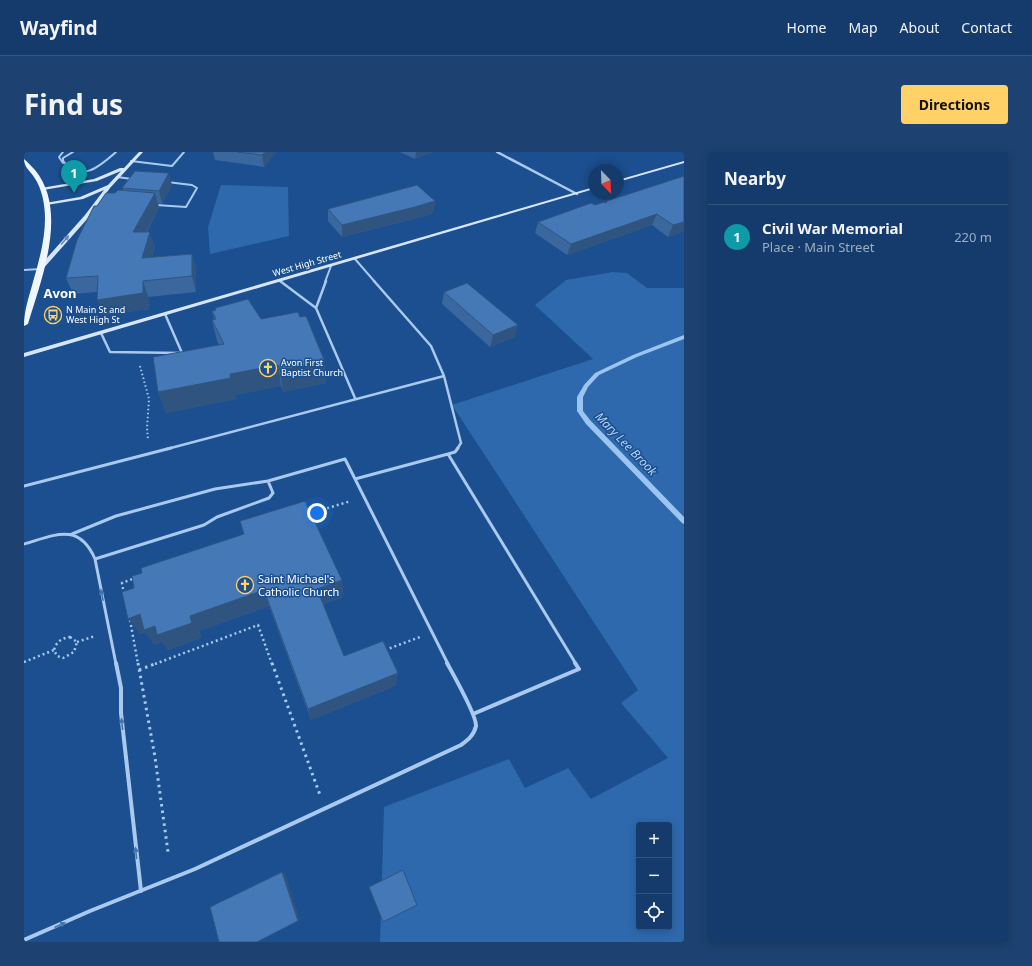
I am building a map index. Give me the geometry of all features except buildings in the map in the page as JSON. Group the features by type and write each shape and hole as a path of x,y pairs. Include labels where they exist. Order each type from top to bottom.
{"main road":[{"path":"40,269 117,177 141,152"},
{"path":"24,161 37,176 43,189 47,204 48,227 40,269 24,324"},
{"path":"624,179 684,162"},
{"path":"43,189 95,180 126,167"},
{"path":"47,204 81,198 110,186"},
{"name":"West High Street","path":"24,355 588,190"}],"street":[{"path":"497,152 577,194"}],"lane":[{"path":"63,152 59,156 65,164 73,170 88,171 102,166 116,152"},
{"path":"65,164 63,161 64,158 74,152"},
{"path":"132,161 172,166 184,152"},
{"path":"117,177 138,179"},
{"path":"151,205 186,207 197,188 192,185 161,181"},
{"path":"99,200 105,201"},
{"path":"355,259 430,346 444,376 461,443 455,452 355,479"},
{"path":"316,308 331,266"},
{"path":"24,270 40,269"},
{"path":"280,281 316,308 355,398"},
{"path":"102,333 110,352 182,353 166,314"},
{"path":"24,486 355,398 444,376"},
{"path":"448,454 579,669 473,714"},
{"path":"24,544 58,535 72,534 93,524 116,516 215,489 268,482 345,459 473,714 476,725 475,732 470,739 461,745 195,869 141,892 90,911 24,940"},
{"path":"96,559 204,525 217,517 269,498 273,493 268,482"},
{"path":"72,534 84,539 91,547 96,559 120,688 120,713 141,892"}],"path":[{"path":"140,364 140,371 149,394 146,433"},
{"path":"302,516 334,506"},
{"path":"309,514 312,520"},
{"path":"125,598 122,583 136,578"},
{"path":"129,613 155,757 168,852"},
{"path":"139,670 258,625 325,808"},
{"path":"77,642 109,630"},
{"path":"383,651 432,633"},
{"path":"70,637 77,642 74,652 67,657 60,657 55,654 54,650 56,644 63,639 70,637"},
{"path":"24,662 54,650"}],"shaded area":[{"path":"221,185 288,187 289,236 210,254 208,227"},
{"path":"613,272 627,273 647,288 684,288 684,942 380,942 384,807 509,759 525,788 568,768 591,799 668,758 621,703 638,690 452,405 593,359 535,305 566,280"}],"waterway":[{"name":"Mary Lee Brook","path":"684,337 635,356 597,374 586,386 580,397 580,411 588,422 684,521"}],"place":[{"name":"Civil War Memorial","path":"74,193"},
{"name":"N Main St and West High St","path":"53,315"},
{"name":"Avon First Baptist Church","path":"268,368"},
{"name":"Saint Michael's Catholic Church","path":"245,585"}],"district":[{"name":"Avon","path":"60,293"}]}
